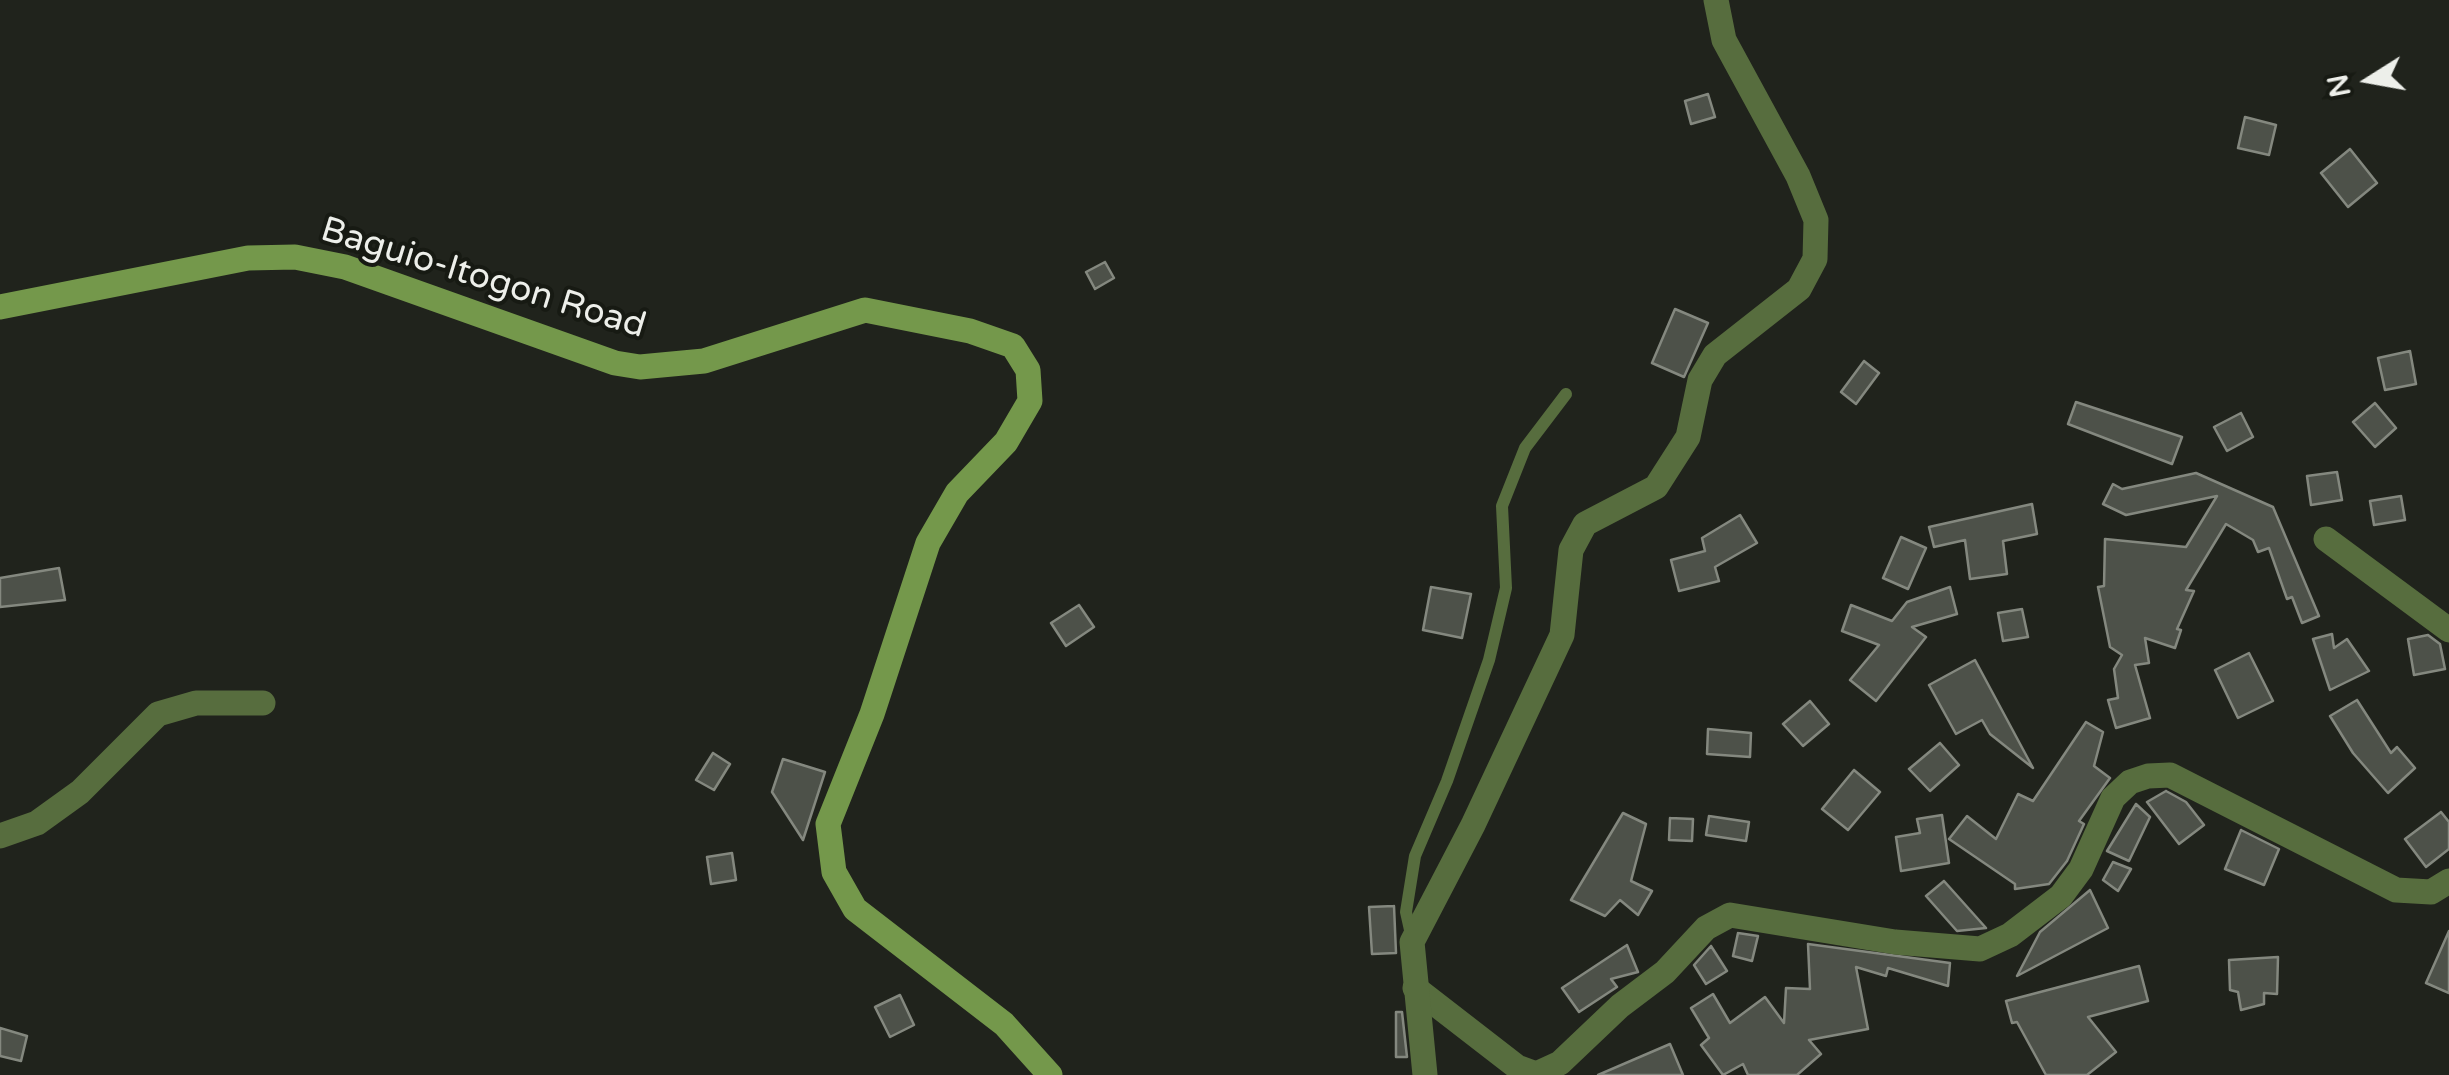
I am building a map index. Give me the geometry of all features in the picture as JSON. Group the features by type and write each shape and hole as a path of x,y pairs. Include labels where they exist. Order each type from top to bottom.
{"main road":[{"name":"Baguio-Itogon Road","path":"0,306 248,258 295,257 344,267 615,364 640,367 704,361 865,310 970,331 1013,346 1028,370 1030,401 1006,442 956,493 928,542 872,714 828,824 834,872 855,909 1004,1024 1050,1075"}],"street":[{"path":"1425,1075 1412,942 1474,825 1562,635 1571,550 1584,524 1656,487 1688,437 1700,380 1715,354 1799,289 1815,259 1816,220 1798,176 1724,40 1716,0"},
{"path":"2326,539 2449,630"},
{"path":"0,836 37,823 80,792 158,714 196,703 263,703"},
{"path":"1415,988 1517,1067 1536,1074 1560,1063 1620,1006 1664,972 1706,928 1730,915 1895,942 1980,949 2010,935 2061,896 2081,869 2113,798 2130,782 2148,776 2170,775 2396,890 2431,892 2449,880"}],"lane":[{"path":"1412,942 1406,912 1415,856 1448,781 1490,660 1506,588 1502,506 1525,448 1566,394"}],"building":[{"path":"1708,94 1715,117 1691,124 1685,101"},
{"path":"2245,117 2276,125 2269,155 2238,148"},
{"path":"2350,149 2377,183 2348,207 2321,173"},
{"path":"1105,262 1114,278 1095,289 1086,272"},
{"path":"1675,309 1708,323 1684,377 1652,363"},
{"path":"2410,351 2416,384 2385,390 2378,358"},
{"path":"1864,361 1879,373 1856,404 1841,392"},
{"path":"2076,402 2182,437 2172,464 2068,424"},
{"path":"2375,403 2396,428 2375,447 2353,422"},
{"path":"2241,413 2253,437 2227,451 2214,427"},
{"path":"2337,472 2342,500 2311,505 2307,476"},
{"path":"2196,473 2273,507 2319,616 2302,623 2292,597 2287,599 2269,548 2258,552 2253,540 2226,524 2186,590 2194,591 2177,629 2181,630 2175,648 2145,638 2149,663 2135,665 2150,718 2116,728 2108,700 2118,698 2114,669 2122,655 2110,647 2098,587 2104,586 2105,539 2186,547 2217,496 2126,515 2103,504 2113,484 2122,489"},
{"path":"2401,496 2405,520 2374,525 2370,501"},
{"path":"2032,504 2037,534 2003,541 2007,574 1970,579 1965,540 1934,547 1929,527"},
{"path":"1740,515 1757,543 1715,567 1719,581 1679,591 1671,560 1705,551 1702,538"},
{"path":"1901,537 1926,548 1908,589 1883,578"},
{"path":"59,568 65,600 0,607 0,578"},
{"path":"1431,587 1471,594 1462,638 1423,630"},
{"path":"1950,587 1957,614 1912,627 1926,637 1876,701 1850,680 1879,645 1842,631 1851,605 1892,621 1907,602"},
{"path":"1079,605 1094,627 1066,646 1051,623"},
{"path":"2022,609 2028,637 2003,641 1998,613"},
{"path":"2332,634 2334,648 2347,639 2369,671 2330,690 2313,639"},
{"path":"2428,635 2440,644 2445,669 2414,675 2408,639"},
{"path":"2249,653 2273,701 2238,718 2215,670"},
{"path":"1975,660 2033,768 1990,734 1982,720 1956,734 1929,685"},
{"path":"2357,700 2391,753 2397,747 2415,768 2388,793 2353,753 2330,716"},
{"path":"1810,701 1829,724 1803,746 1783,724"},
{"path":"2086,722 2103,732 2094,766 2110,778 2079,821 2084,824 2067,861 2049,884 2015,889 2015,884 1949,839 1967,816 1996,839 2018,794 2033,801"},
{"path":"1708,729 1751,733 1750,757 1707,754"},
{"path":"1940,743 1959,765 1930,791 1909,769"},
{"path":"713,753 730,764 714,790 696,780"},
{"path":"783,759 825,772 803,840 772,792"},
{"path":"1854,770 1880,792 1848,830 1822,809"},
{"path":"2166,791 2186,802 2204,825 2179,844 2147,802"},
{"path":"2136,804 2150,817 2129,861 2107,851"},
{"path":"2441,812 2449,822 2449,849 2426,867 2405,839"},
{"path":"1623,813 1646,824 1631,881 1652,891 1638,915 1620,900 1605,916 1571,900"},
{"path":"1942,815 1949,863 1901,871 1896,837 1920,833 1917,819"},
{"path":"1709,816 1749,822 1746,841 1706,835"},
{"path":"1670,818 1693,819 1692,841 1669,840"},
{"path":"2241,830 2279,849 2264,885 2225,869"},
{"path":"732,853 736,880 711,884 707,857"},
{"path":"2113,862 2131,869 2118,891 2103,880"},
{"path":"1944,881 1986,928 1957,931 1926,896"},
{"path":"2090,890 2108,928 2017,976 2040,932"},
{"path":"1394,906 1396,953 1372,954 1369,907"},
{"path":"2449,931 2449,993 2426,983"},
{"path":"1738,933 1758,936 1752,961 1733,956"},
{"path":"1808,944 1950,963 1948,986 1888,968 1886,976 1856,967 1868,1029 1809,1040 1821,1054 1797,1075 1748,1075 1743,1064 1723,1075 1701,1045 1709,1038 1691,1008 1713,994 1730,1023 1765,997 1784,1023 1786,988 1810,989"},
{"path":"1627,945 1638,972 1611,979 1617,987 1579,1012 1562,988"},
{"path":"1711,946 1727,971 1706,984 1694,965"},
{"path":"2278,957 2277,994 2264,993 2264,1004 2241,1010 2238,992 2230,990 2229,960"},
{"path":"2139,966 2148,1001 2088,1017 2116,1052 2087,1075 2046,1075 2017,1022 2012,1023 2006,1001"},
{"path":"900,995 914,1025 890,1037 875,1007"},
{"path":"1396,1012 1402,1012 1407,1057 1396,1057"},
{"path":"0,1028 27,1036 21,1061 0,1056"},
{"path":"1670,1044 1683,1075 1598,1075"}]}
